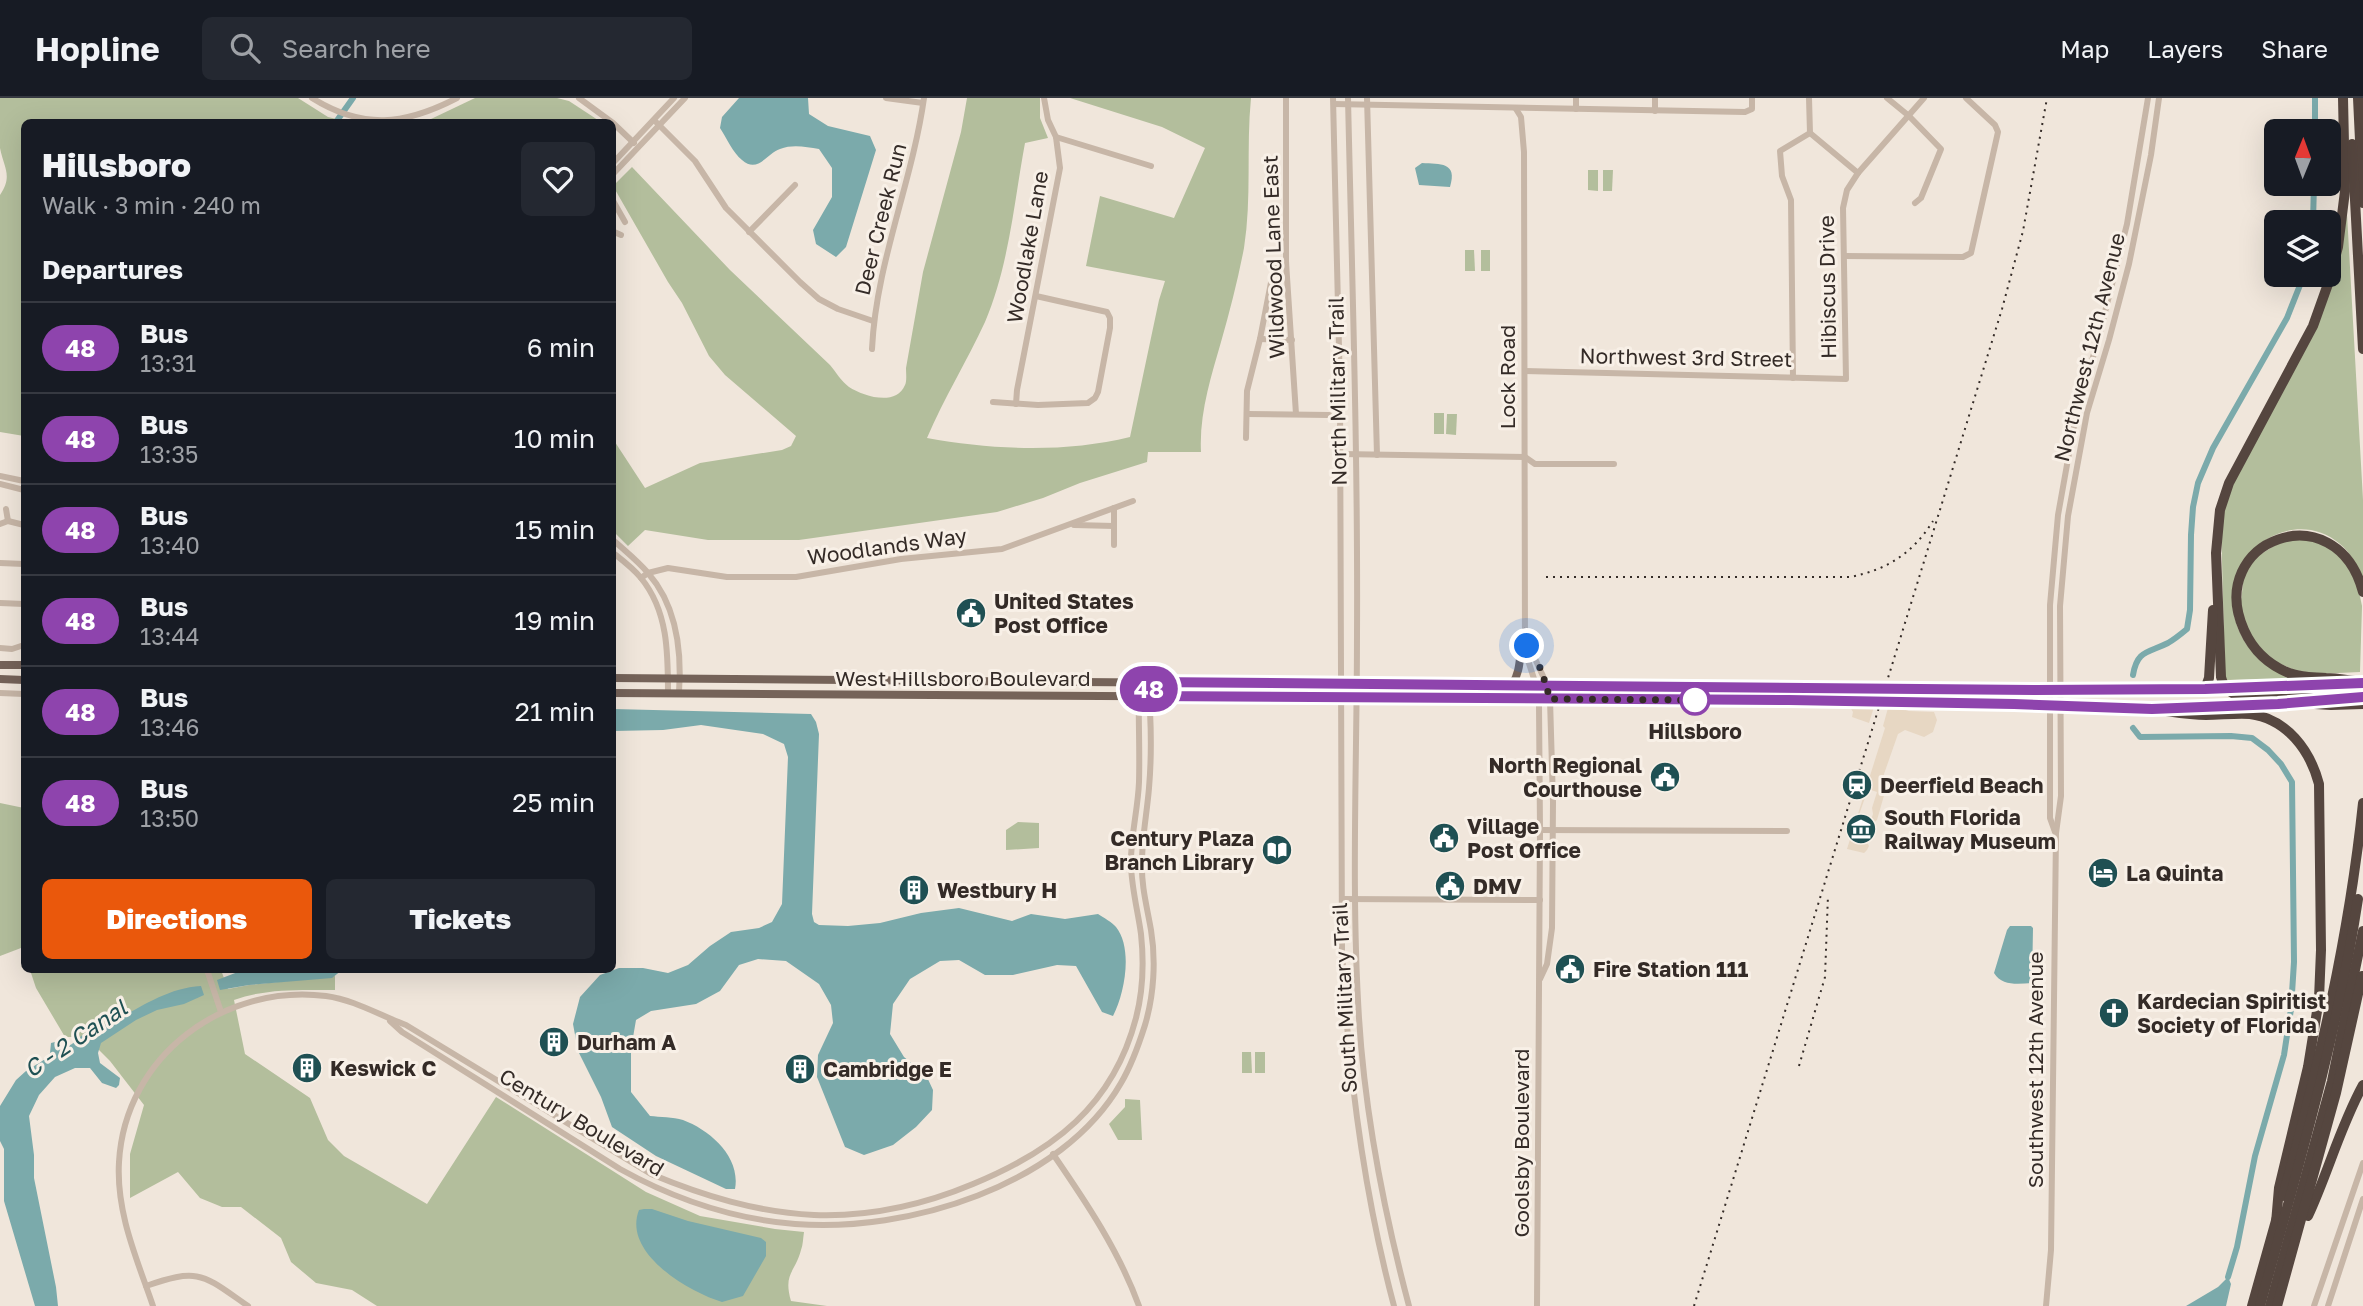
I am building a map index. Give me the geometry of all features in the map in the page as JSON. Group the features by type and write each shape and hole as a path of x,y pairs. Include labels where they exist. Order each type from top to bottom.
{"highway":[{"path":"2205,689 2209,678 2219,517 2229,483 2308,336 2329,284 2338,247 2346,158 2343,98"},
{"path":"2349,98 2363,349"},
{"path":"2358,98 2363,203"},
{"path":"2363,592 2352,565 2340,551 2321,540 2300,535 2276,540 2256,552 2242,573 2237,597 2239,617 2248,637 2259,652 2274,665 2299,676 2363,683"},
{"path":"2216,553 2221,677 2227,688 2246,697 2363,696"},
{"path":"2299,703 2363,704"},
{"path":"2152,709 2203,715 2245,714 2267,719 2287,731 2304,748 2319,784 2319,999 2306,1077 2279,1188 2276,1223"},
{"path":"2252,1306 2313,1088 2332,1007 2350,904 2363,803"},
{"path":"2260,1306 2309,1131 2330,1044 2350,948 2363,862"},
{"path":"2270,1306 2330,1091 2363,931"},
{"path":"2277,1306 2336,1093 2363,969"},
{"path":"2294,1245 2363,1085"}],"main road":[{"path":"1512,685 1520,670 1521,642 1525,632"},
{"path":"0,665 21,665"},
{"name":"West Hillsboro Boulevard","path":"616,678 2050,690 2205,689 2363,683"},
{"path":"0,679 21,680"},
{"path":"918,695 933,688 938,680"},
{"path":"942,695 946,687 954,681"},
{"path":"1670,699 1690,687"},
{"path":"1789,700 1805,697 1813,688"},
{"name":"West Hillsboro Boulevard","path":"616,693 1789,700 2152,709 2299,703 2363,696"}],"street":[{"path":"312,98 330,109 362,119"},
{"path":"404,119 428,112 457,98"},
{"path":"579,98 608,119"},
{"path":"657,122 674,98"},
{"path":"616,170 657,122 685,98"},
{"path":"886,98 924,101"},
{"name":"Woodlake Lane","path":"1016,404 1060,168 1056,137 1048,120 1044,98"},
{"name":"Wildwood Lane East","path":"1286,98 1286,262 1296,414"},
{"path":"1481,98 1481,107"},
{"path":"1576,98 1576,109"},
{"path":"1655,98 1655,111"},
{"path":"1334,101 1516,109 1745,112 1752,109 1752,98"},
{"path":"1809,98 1810,133 1858,173"},
{"path":"1887,98 1941,149 1921,198 1915,203"},
{"name":"Hibiscus Drive","path":"1846,379 1843,208 1847,190 1858,173 1924,98"},
{"path":"1844,256 1963,257 1971,253 1998,132 1996,125 1966,98"},
{"name":"Northwest 12th Avenue","path":"2050,690 2051,582 2066,464 2077,411 2123,241 2148,98"},
{"name":"Northwest 12th Avenue","path":"2060,690 2061,583 2077,459 2087,413 2129,264 2151,155 2159,98"},
{"name":"Deer Creek Run","path":"872,349 873,321 883,267 919,134 924,101"},
{"name":"North Military Trail","path":"1334,101 1341,454 1342,684"},
{"name":"North Military Trail","path":"1348,101 1356,454 1357,684"},
{"name":"North Military Trail","path":"1367,101 1377,455"},
{"name":"Lock Road","path":"1516,109 1521,117 1524,152 1525,651 1536,685"},
{"path":"657,122 695,161 708,178 715,194 749,232 820,299 838,309 873,321"},
{"path":"616,126 636,145"},
{"path":"1793,377 1791,200 1782,176 1780,151 1810,133"},
{"path":"1056,137 1151,166"},
{"path":"616,161 636,145"},
{"path":"2140,152 2151,155"},
{"path":"749,232 795,185"},
{"path":"616,206 625,222"},
{"path":"616,233 621,235"},
{"path":"1246,438 1247,391 1274,267 1286,262"},
{"path":"993,402 1088,403 1098,392 1110,328 1107,312 1036,296"},
{"path":"1354,329 1372,328"},
{"path":"1260,339 1292,340"},
{"name":"Northwest 3rd Street","path":"1525,371 1846,379"},
{"path":"1247,414 1329,415"},
{"path":"1341,454 1525,457 1535,464 1614,464"},
{"path":"0,476 21,480"},
{"path":"0,484 21,489"},
{"name":"Woodlands Way","path":"648,573 668,568 727,577 796,577 901,559 1002,549 1133,501"},
{"path":"1114,508 1114,545"},
{"path":"6,509 8,521"},
{"path":"0,524 8,521 21,524"},
{"path":"1068,525 1114,526"},
{"path":"616,543 648,573 673,616 679,647 678,693"},
{"path":"616,556 641,578 661,614 667,649 668,693"},
{"path":"0,563 21,564"},
{"path":"641,578 648,573"},
{"path":"0,603 21,604"},
{"path":"0,648 12,649 21,646"},
{"name":"Lock Road","path":"1527,646 1550,699"},
{"name":"Century Boulevard","path":"153,1306 121,1209 119,1162 123,1135 135,1100 143,1082 168,1050 195,1027 221,1012 265,997 307,995 364,1006 406,1025 651,1174 689,1190 748,1207 798,1214 838,1215 914,1205 1008,1170 1048,1147 1085,1114 1112,1077 1136,1021 1143,958 1131,864 1139,784 1139,696 1144,682"},
{"name":"Century Boulevard","path":"386,1017 402,1032 620,1169 686,1200 746,1217 836,1226 915,1215 972,1197 1012,1180 1054,1155 1092,1121 1122,1082 1146,1024 1153,958 1141,864 1149,787 1149,696 1144,682"},
{"name":"South Military Trail","path":"1342,684 1342,899 1346,1020 1352,1085 1368,1189 1394,1306"},
{"name":"South Military Trail","path":"1357,684 1354,789 1356,899 1359,1006 1365,1084 1381,1186 1409,1306"},
{"path":"1536,685 1538,699"},
{"name":"Southwest 12th Avenue","path":"2050,690 2050,818 2056,834"},
{"name":"Southwest 12th Avenue","path":"2046,1306 2051,1250 2056,834 2061,796 2060,690"},
{"path":"0,693 21,694"},
{"name":"Goolsby Boulevard","path":"1537,1306 1540,900 1538,699"},
{"name":"Goolsby Boulevard","path":"1539,981 1547,964 1552,928 1550,699"},
{"path":"1540,830 1787,831"},
{"path":"1342,899 1540,900"},
{"path":"208,973 221,1012"},
{"path":"1048,1147 1108,1238 1120,1259 1139,1306"},
{"path":"2314,1306 2362,1167"},
{"path":"2328,1306 2363,1199"},
{"path":"146,1286 172,1277 195,1275 214,1283 248,1306"}],"green space":[{"path":"0,98 298,98 328,117 336,119 21,119 21,436 0,432 0,195 7,177 0,148"},
{"path":"475,98 557,98 569,101 596,119 431,119"},
{"path":"967,98 1040,98 1040,118 1048,138 1025,143 1010,234 993,301 978,337 927,438 1003,447 1080,446 1130,437 1165,281 1086,266 1100,196 1174,218 1205,148 1162,127 1070,98 1251,98 1248,210 1244,248 1206,396 1201,452 1148,452 1147,462 997,512 799,540 708,540 645,530 628,546 616,534 616,444 645,488 700,463 782,450 791,446 796,436 725,375 709,356 682,303 616,191 616,183 632,167 730,270 830,365 846,385 870,396 887,398 901,392 906,383 906,368 923,272 961,132"},
{"path":"1588,170 1598,170 1598,191 1588,190"},
{"path":"1603,170 1613,170 1612,191 1603,191"},
{"path":"2347,214 2363,500 2363,580 2348,552 2321,533 2302,529 2283,532 2265,540 2250,553 2239,570 2233,589 2234,617 2242,638 2256,656 2268,666 2294,679 2225,680 2221,521 2232,484 2317,323 2327,287 2341,287 2341,236"},
{"path":"1465,250 1474,250 1475,271 1465,271"},
{"path":"1481,250 1490,250 1490,271 1481,271"},
{"path":"1434,413 1444,413 1444,434 1434,434"},
{"path":"1447,414 1457,414 1456,435 1446,434"},
{"path":"2284,540 2315,540 2342,556 2358,587 2362,606 2360,672 2316,674 2295,670 2271,660 2250,635 2240,610 2244,575 2256,557"},
{"path":"0,803 21,807 21,948 0,956"},
{"path":"1018,822 1039,823 1039,848 1006,850 1006,830"},
{"path":"31,973 222,973 228,989 335,976 335,990 271,992 234,1000 245,1054 310,1098 328,1140 344,1156 427,1204 496,1097 646,1192 700,1216 804,1232 799,1258 788,1284 791,1301 827,1306 377,1306 352,1290 316,1283 291,1262 281,1238 241,1207 222,1207 200,1198 178,1172 130,1198 130,1154 144,1105 110,1061 86,1037 65,1037 36,988"},
{"path":"1242,1052 1251,1052 1252,1073 1242,1073"},
{"path":"1255,1052 1265,1052 1265,1073 1255,1073"},
{"path":"1125,1099 1140,1100 1142,1140 1118,1140 1109,1124 1125,1107"}],"shaded area":[{"path":"1850,707 1874,707 1869,723 1852,717"},
{"path":"1888,708 1934,712 1937,720 1933,732 1924,737 1905,730 1898,734 1884,774 1885,792 1877,820 1872,824 1867,842 1869,846 1864,853 1847,849 1885,728 1883,726","holes":["1868,789 1877,792 1865,839 1852,835"]}],"water":[{"path":"739,98 808,98 809,114 828,126 870,136 876,150 846,247 836,257 816,244 813,230 832,197 832,168 819,149 804,147 780,149 758,164 748,164 742,160 720,128 722,117"},
{"path":"1422,163 1446,166 1452,173 1450,187 1419,185 1415,168"},
{"path":"616,709 811,714 819,734 812,914 814,922 819,925 848,926 880,923 921,913 959,908 1012,921 1031,914 1065,919 1098,914 1116,927 1126,958 1124,983 1113,1016 1102,1012 1076,966 1057,965 1013,975 985,975 959,960 940,961 910,979 893,1004 890,1034 904,1057 926,1075 933,1090 932,1110 893,1145 864,1155 845,1147 817,1077 818,1055 833,1023 831,1005 819,984 786,961 758,959 739,965 720,991 696,1004 651,1011 636,1020 631,1049 631,1092 650,1116 683,1120 713,1138 733,1166 735,1189 726,1189 656,1156 612,1127 601,1097 578,1051 573,1024 580,997 600,975 616,973 619,968 643,968 668,973 688,965 731,932 759,928 772,922 782,904 788,757 784,744 763,734 701,725 663,730 616,731"},
{"path":"2010,926 2033,928 2032,983 2006,982 1994,973"},
{"path":"235,973 338,973 332,978 220,990 217,980"},
{"path":"201,986 204,995 184,1004 157,1010 101,1043 98,1053 100,1063 120,1078 116,1088 102,1083 90,1068 75,1068 55,1077 39,1095 29,1116 34,1178 58,1306 35,1306 4,1201 4,1149 0,1141 0,1106 16,1080 47,1058 51,1043 66,1047 87,1032 156,999 178,990"},
{"path":"639,1210 761,1238 766,1242 766,1256 743,1296 722,1302 677,1280 662,1268 640,1241 636,1226"},
{"path":"2228,1277 2231,1284 2226,1306 2186,1306 2218,1287"}],"waterway":[{"name":"C - 2 Canal","path":"338,119 353,98"},
{"path":"2315,98 2315,119"},
{"path":"2313,210 2314,196"},
{"path":"2133,675 2141,657 2187,629 2193,507 2198,483 2213,448 2287,318 2299,287"},
{"path":"2133,728 2140,737 2252,738 2281,764 2292,782 2294,962 2291,1009 2284,1055 2255,1156 2237,1247 2228,1277"}],"railway":[{"path":"1694,1306 2002,309 2023,231 2047,98"},
{"path":"1546,577 1850,577 1876,570 1898,558 1917,542 1933,521"},
{"path":"1799,1066 1825,977 1828,895"}],"bus line":[{"name":"48","path":"2363,683 2205,689 2036,690 1148,682 1149,696 1789,700 2130,709 2237,707 2363,697"}],"place":[{"name":"United States Post Office","path":"971,613"},
{"name":"Hillsboro","path":"1695,700"},
{"name":"North Regional Courthouse","path":"1665,777"},
{"name":"Deerfield Beach","path":"1857,785"},
{"name":"South Florida Railway Museum","path":"1861,829"},
{"name":"Village Post Office","path":"1444,838"},
{"name":"Century Plaza Branch Library","path":"1277,850"},
{"name":"La Quinta","path":"2103,873"},
{"name":"DMV","path":"1450,886"},
{"name":"Westbury H","path":"914,890"},
{"name":"Fire Station 111","path":"1570,969"},
{"name":"Kardecian Spiritist Society of Florida","path":"2114,1013"},
{"name":"Durham A","path":"554,1042"},
{"name":"Keswick C","path":"307,1068"},
{"name":"Cambridge E","path":"800,1069"}],"route":[{"path":"1527,646 1543,676 1550,699 1695,700"}]}
